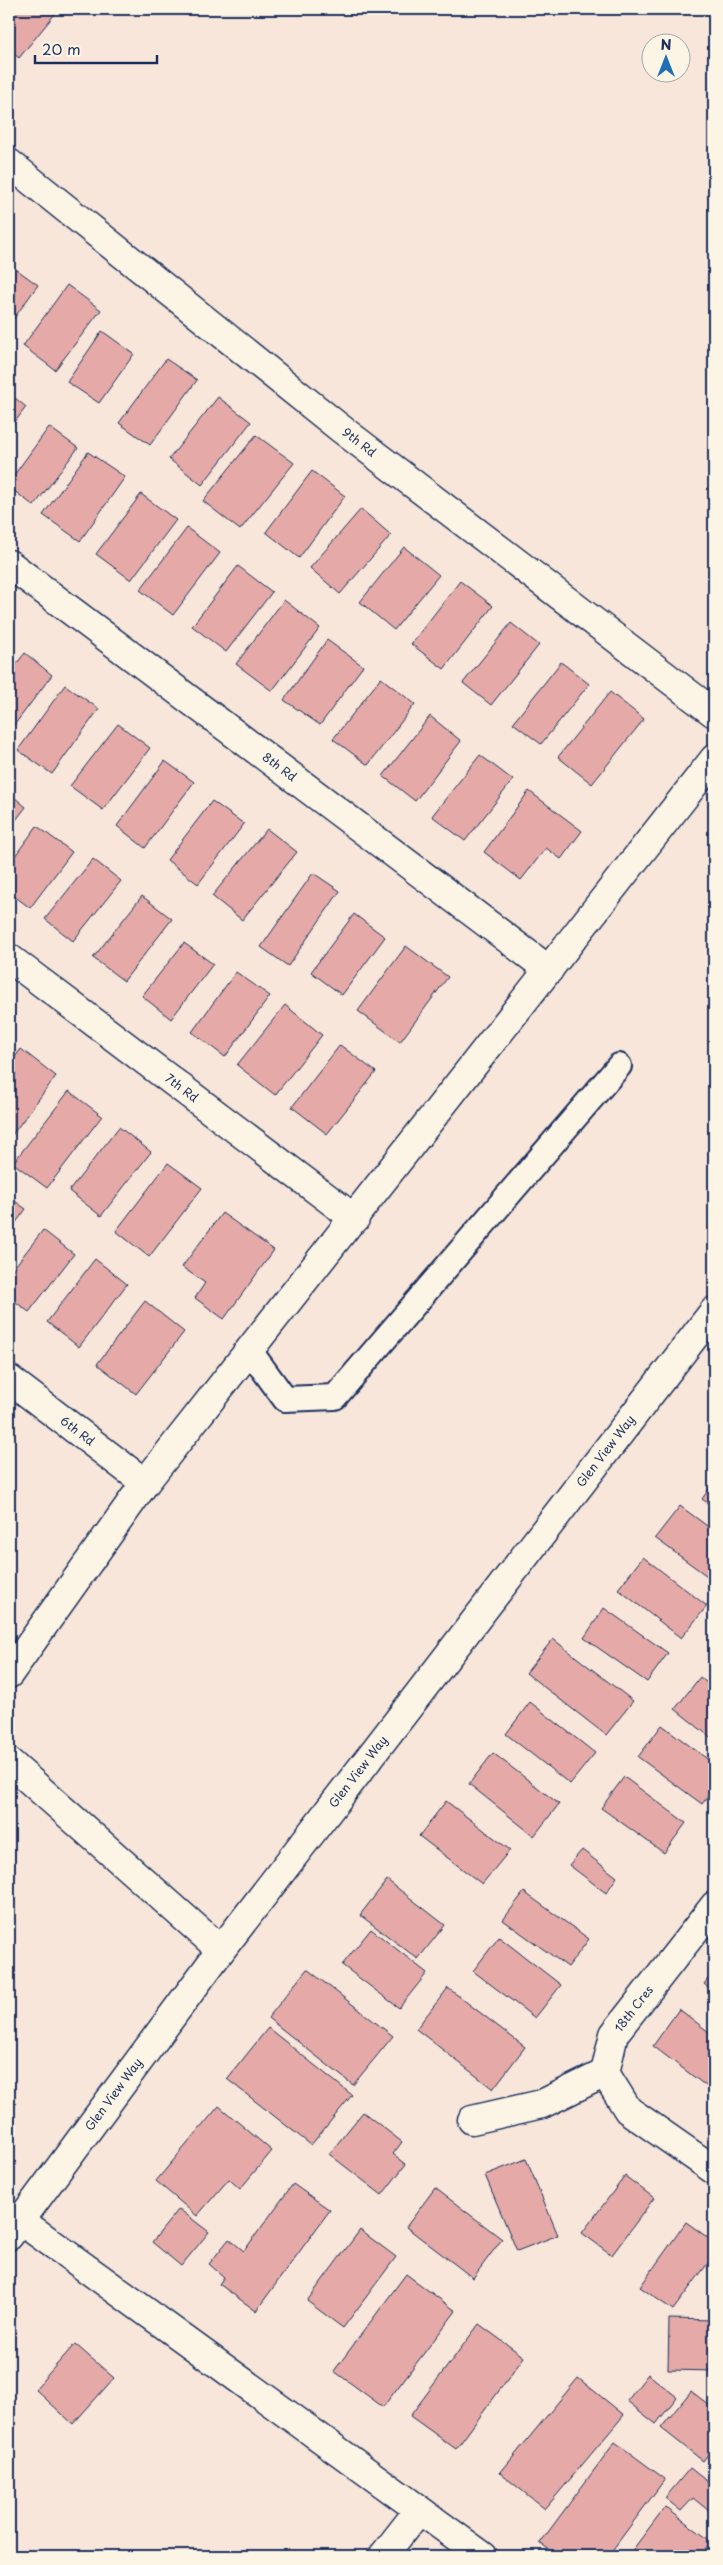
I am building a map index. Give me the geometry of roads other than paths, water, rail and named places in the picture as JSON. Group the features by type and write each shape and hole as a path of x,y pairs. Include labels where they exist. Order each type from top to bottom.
{"street":[{"name":"9th Rd","path":"9,163 340,428 714,713"},
{"name":"8th Rd","path":"9,564 549,970"},
{"path":"9,1674 146,1483 714,759"},
{"name":"7th Rd","path":"9,958 355,1219"},
{"name":"Glen View Way","path":"15,2228 221,1950 714,1311"},
{"name":"6th Rd","path":"9,1379 146,1483"},
{"path":"9,1762 221,1950"},
{"name":"18th Cres","path":"605,2073 614,2034 714,1906"},
{"path":"472,2120 542,2104 605,2073 628,2110 714,2170"},
{"path":"15,2228 483,2556"},
{"path":"383,2556 419,2510"}],"lane":[{"path":"250,1351 285,1399 335,1397 619,1066"}]}
